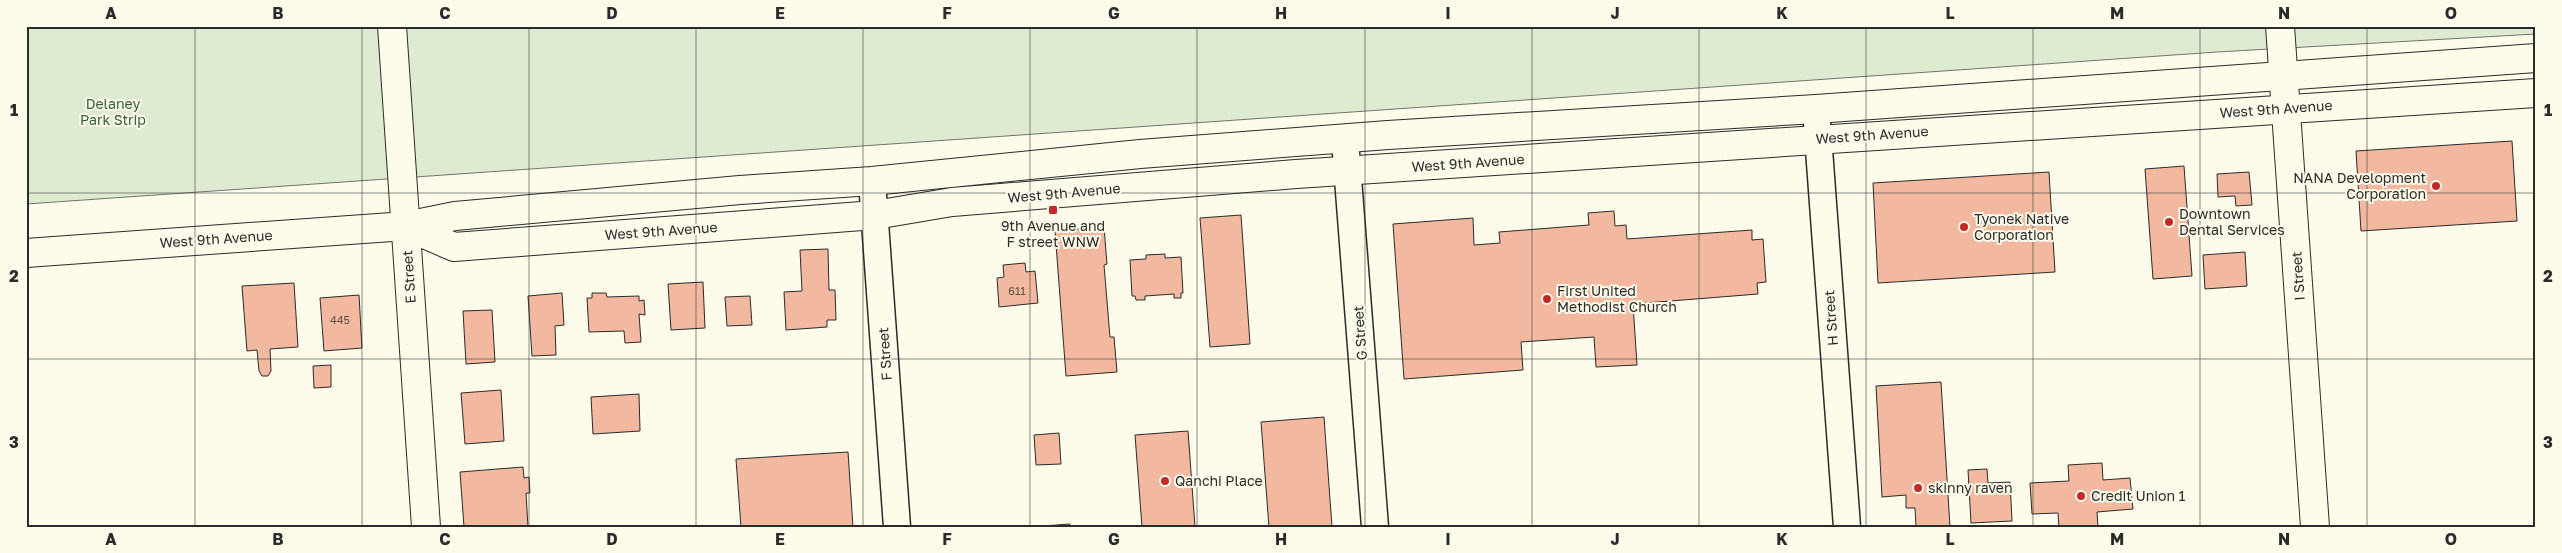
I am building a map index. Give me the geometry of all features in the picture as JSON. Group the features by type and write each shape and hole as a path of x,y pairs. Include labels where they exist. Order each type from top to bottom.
{"street":[{"name":"E Street","path":"392,26 426,527"},
{"name":"I Street","path":"2280,26 2314,527"},
{"name":"West 9th Avenue","path":"26,253 406,226 455,216 740,190 872,181 1140,154 1345,140 1388,135 1816,109 2536,58"},
{"name":"West 9th Avenue","path":"406,226 454,247 875,215 952,202 1347,170 2536,93"},
{"name":"H Street","path":"1816,109 1847,527"},
{"name":"G Street","path":"1345,140 1375,527"},
{"name":"F Street","path":"872,181 897,527"}],"green space":[{"name":"Delaney Park Strip","path":"26,26 2536,26 2536,34 2217,52 26,204"}],"building":[{"name":"NANA Development Corporation","path":"2512,141 2517,221 2361,231 2356,151"},
{"name":"Downtown Dental Services","path":"2184,166 2192,276 2153,279 2145,169"},
{"name":"Tyonek Native Corporation","path":"2049,172 2055,272 1878,283 1873,183"},
{"path":"2249,172 2252,205 2236,206 2235,196 2218,197 2217,174"},
{"name":"First United Methodist Church","path":"1614,211 1615,226 1626,225 1627,239 1752,230 1752,240 1763,239 1766,282 1757,283 1758,294 1633,304 1637,365 1596,367 1594,337 1521,342 1523,370 1404,379 1393,224 1473,218 1474,245 1500,243 1499,232 1589,225 1588,213"},
{"path":"1241,215 1250,344 1210,347 1200,218"},
{"path":"1104,227 1107,264 1104,265 1110,337 1114,337 1117,372 1066,376 1055,231"},
{"path":"828,249 829,290 835,290 836,320 827,320 827,327 786,330 784,292 802,291 800,250"},
{"path":"2245,252 2247,286 2205,289 2203,255"},
{"path":"1165,254 1165,258 1181,257 1183,293 1181,293 1181,298 1174,298 1174,294 1145,296 1145,300 1136,300 1135,296 1132,296 1130,260 1146,259 1146,255"},
{"path":"1025,263 1026,272 1035,271 1038,303 999,307 997,278 1004,277 1003,265"},
{"path":"703,282 705,328 671,330 668,284"},
{"path":"294,283 298,347 270,349 271,371 268,376 262,376 259,371 257,350 247,351 242,286"},
{"path":"562,293 564,325 555,326 556,355 532,356 528,296"},
{"path":"592,293 606,293 607,297 639,296 639,301 644,300 645,315 639,314 641,342 625,343 624,331 589,332 587,298 592,298"},
{"path":"359,295 362,348 324,351 320,298"},
{"path":"750,296 752,325 727,326 725,297"},
{"path":"492,310 495,362 466,364 463,311"},
{"path":"331,365 331,387 314,388 313,366"},
{"path":"1941,382 1950,527 1916,527 1915,508 1906,508 1906,495 1882,497 1876,386"},
{"path":"501,390 504,441 465,444 461,393"},
{"path":"639,394 640,431 593,434 591,397"},
{"path":"1324,417 1332,527 1269,527 1261,422"},
{"name":"Qanchi Place","path":"1188,431 1195,527 1142,527 1135,435"},
{"path":"1059,433 1061,464 1036,465 1034,435"},
{"path":"848,452 853,527 741,527 736,459"},
{"name":"Credit Union 1","path":"2102,463 2103,480 2130,478 2133,509 2097,512 2098,527 2059,527 2058,513 2032,514 2030,483 2069,481 2068,465"},
{"path":"523,467 524,478 529,477 530,493 526,493 528,527 464,527 460,472"},
{"path":"1987,469 1988,483 2010,482 2012,521 1971,523 1968,470"},
{"path":"1070,524 1070,527 1029,527"}],"place":[{"name":"NANA Development Corporation","path":"2436,186"},
{"name":"9th Avenue and F street WNW","path":"1053,210"},
{"name":"Downtown Dental Services","path":"2169,222"},
{"name":"Tyonek Native Corporation","path":"1964,227"},
{"name":"First United Methodist Church","path":"1547,299"},
{"name":"Qanchi Place","path":"1165,481"},
{"name":"skinny raven","path":"1918,488"},
{"name":"Credit Union 1","path":"2081,496"}]}
